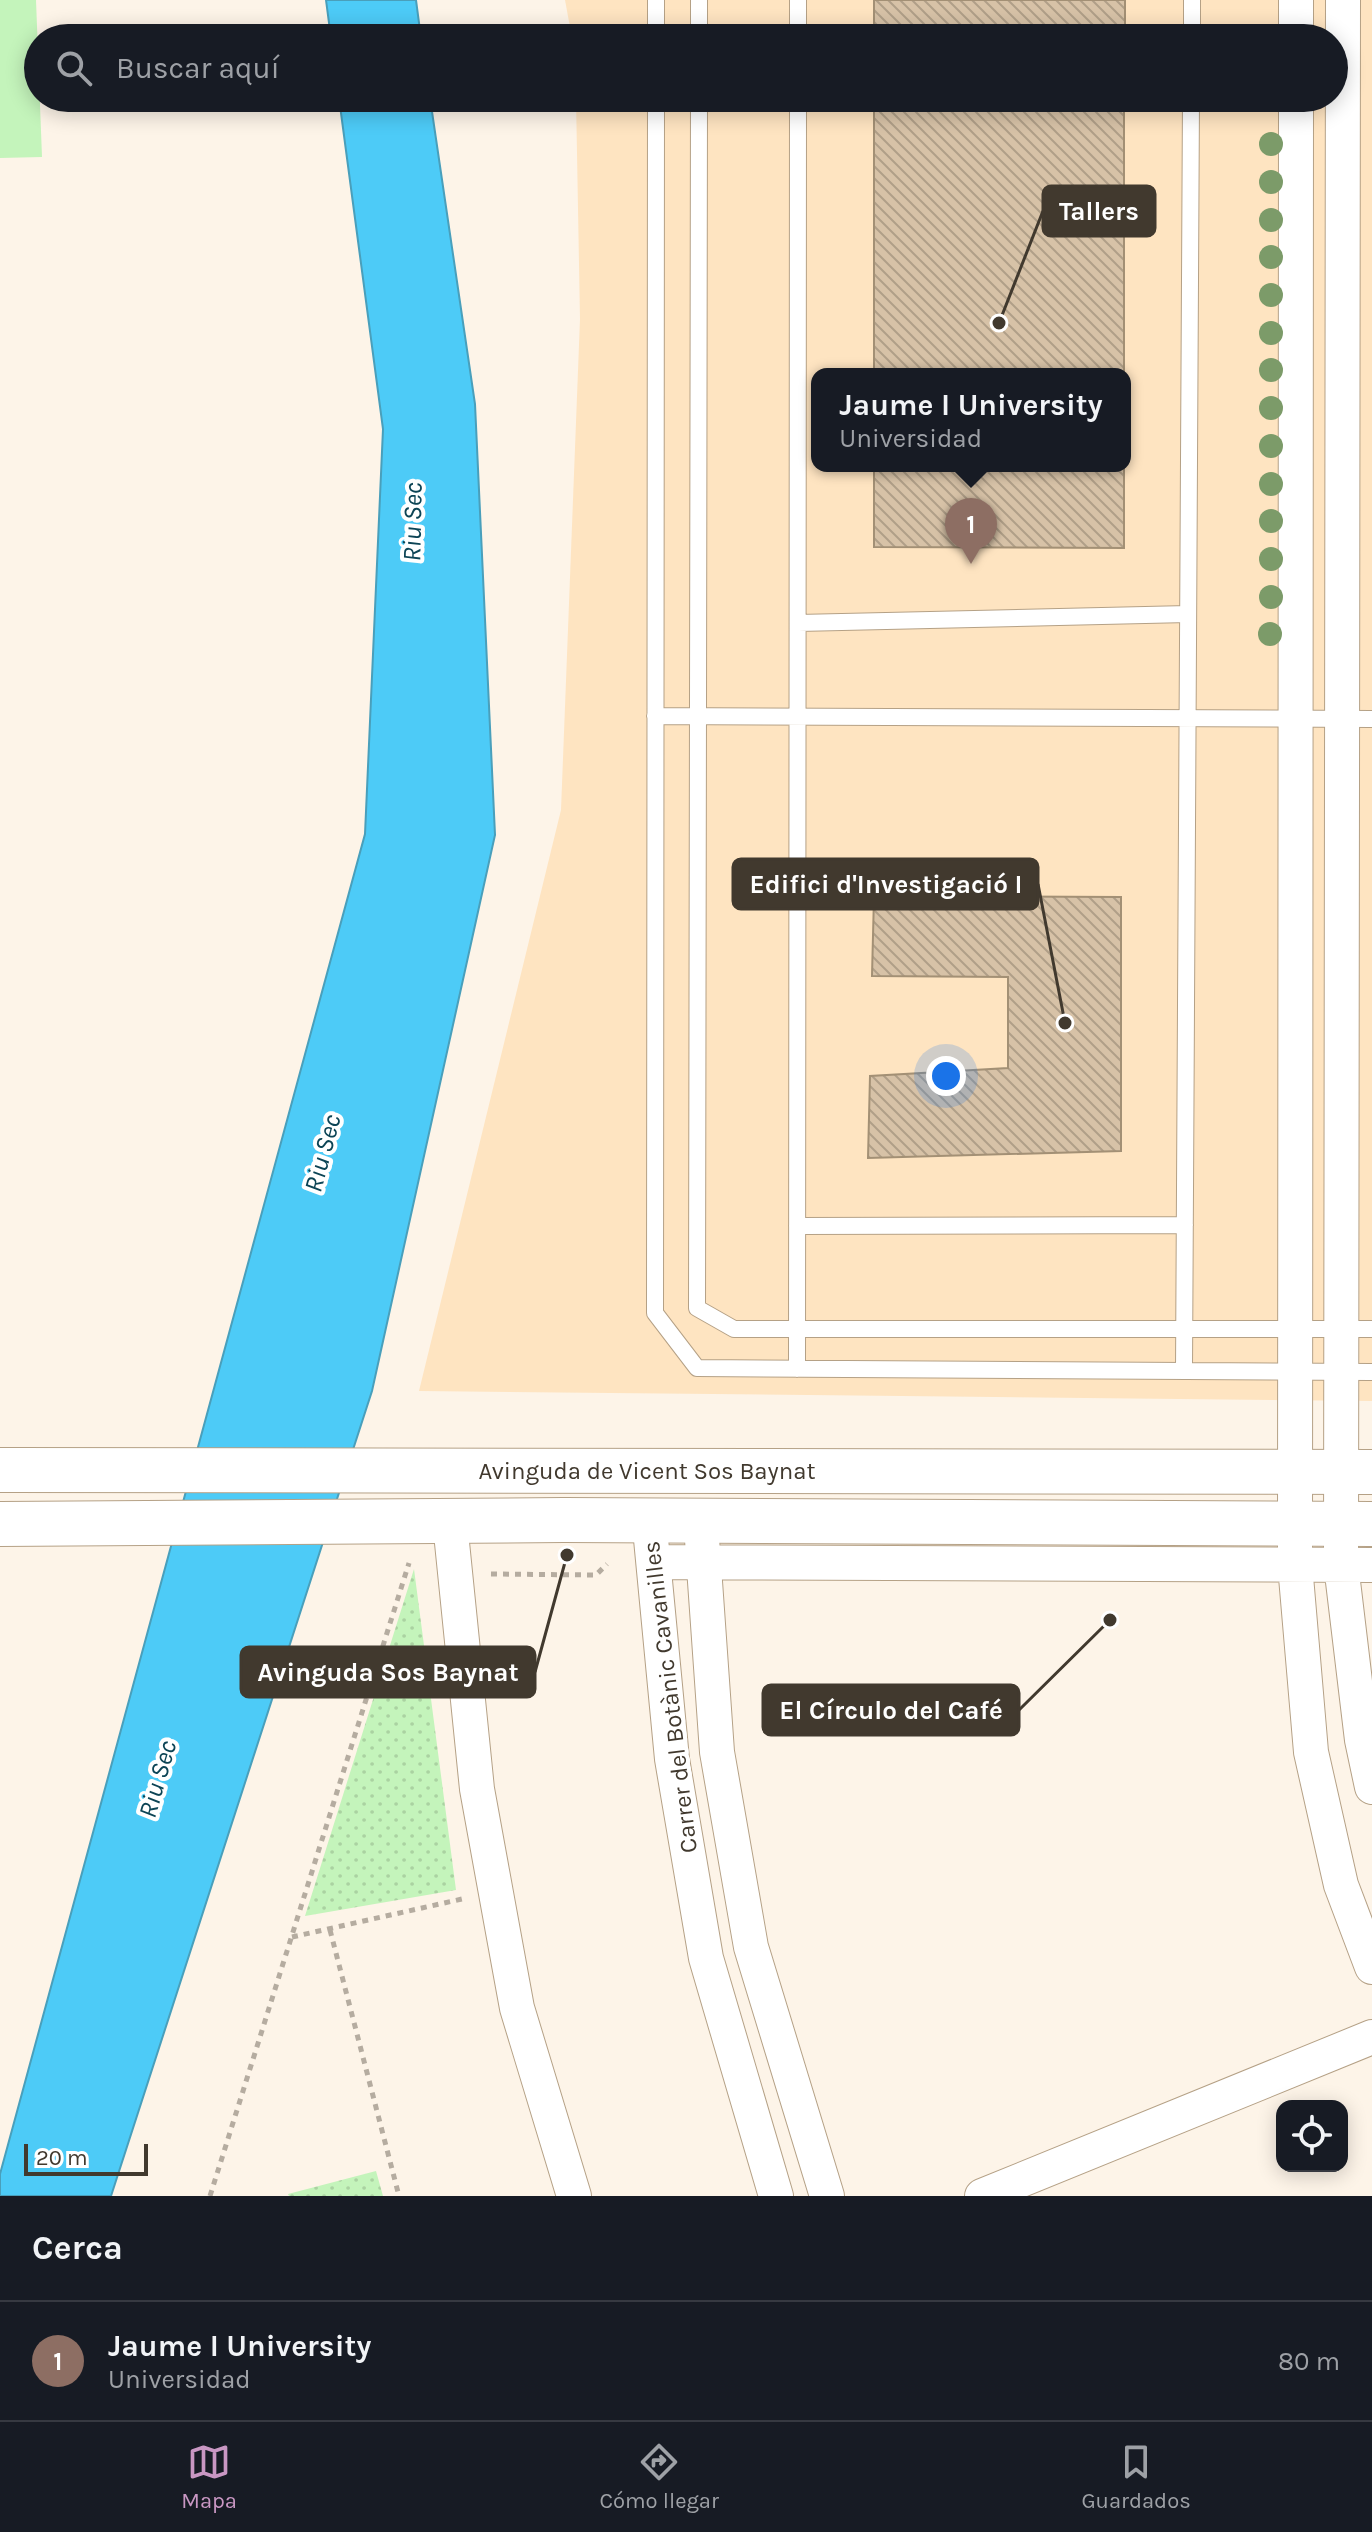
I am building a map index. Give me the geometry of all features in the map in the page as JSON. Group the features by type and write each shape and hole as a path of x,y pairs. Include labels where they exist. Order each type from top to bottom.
{"street":[{"path":"1296,0 1296,24"},
{"path":"1343,0 1343,24"},
{"path":"1296,112 1295,1544 1311,1752 1341,1885 1372,1967"},
{"path":"1345,112 1357,719 1356,1544 1362,1740 1372,1787"},
{"name":"Avinguda de Vicent Sos Baynat","path":"0,1470 1357,1472"},
{"path":"436,1523 477,1789 517,2008 574,2196"},
{"name":"Avinguda de Vicent Sos Baynat","path":"0,1524 436,1523 652,1542 702,1543 1356,1544"},
{"name":"Carrer del Botànic Cavanilles","path":"652,1542 672,1759 706,1958 776,2196"},
{"name":"Carrer del Botànic Cavanilles","path":"702,1543 717,1752 751,1947 827,2196"},
{"path":"982,2196 1372,2037"}],"lane":[{"path":"656,0 656,24"},
{"path":"699,0 699,24"},
{"path":"798,0 798,24"},
{"path":"1192,0 1192,24"},
{"path":"656,112 655,1313 697,1368 1357,1372"},
{"path":"699,112 697,1308 734,1329 1357,1330"},
{"path":"797,1369 798,112"},
{"path":"1184,1370 1191,112"},
{"path":"798,623 1188,614"},
{"path":"655,716 1357,719"},
{"path":"797,1226 1185,1225"}],"path":[{"path":"210,2196 292,1937 436,1523"},
{"path":"292,1937 498,1891"},
{"path":"330,1930 399,2196"}],"shaded area":[{"path":"565,0 1372,0 1372,1401 419,1391 561,810 580,319 576,112 1348,112 1348,24 569,24"}],"green space":[{"path":"0,0 36,0 37,24 24,24 24,112 40,112 42,157 0,158"},
{"path":"414,1569 456,1890 305,1916"},
{"path":"376,2171 383,2196 288,2194"}],"water":[{"path":"326,0 416,0 419,24 329,24"},
{"name":"Riu Sec","path":"341,112 432,112 475,404 495,835 372,1391 111,2196 0,2196 0,2174 365,834 383,429"}],"building":[{"path":"874,0 1125,0 1125,24 874,24"},
{"path":"874,112 1124,112 1124,368 874,368"},
{"path":"874,472 1124,472 1124,548 874,547"},
{"path":"874,896 1121,897 1121,1151 868,1158 870,1076 1008,1068 1008,977 872,976"}],"place":[{"name":"Tallers","path":"999,323"},
{"name":"Jaume I University","path":"971,564"},
{"name":"Edifici d'Investigació I","path":"1065,1023"},
{"name":"Avinguda Sos Baynat","path":"567,1555"},
{"name":"El Círculo del Café","path":"1110,1620"}]}
